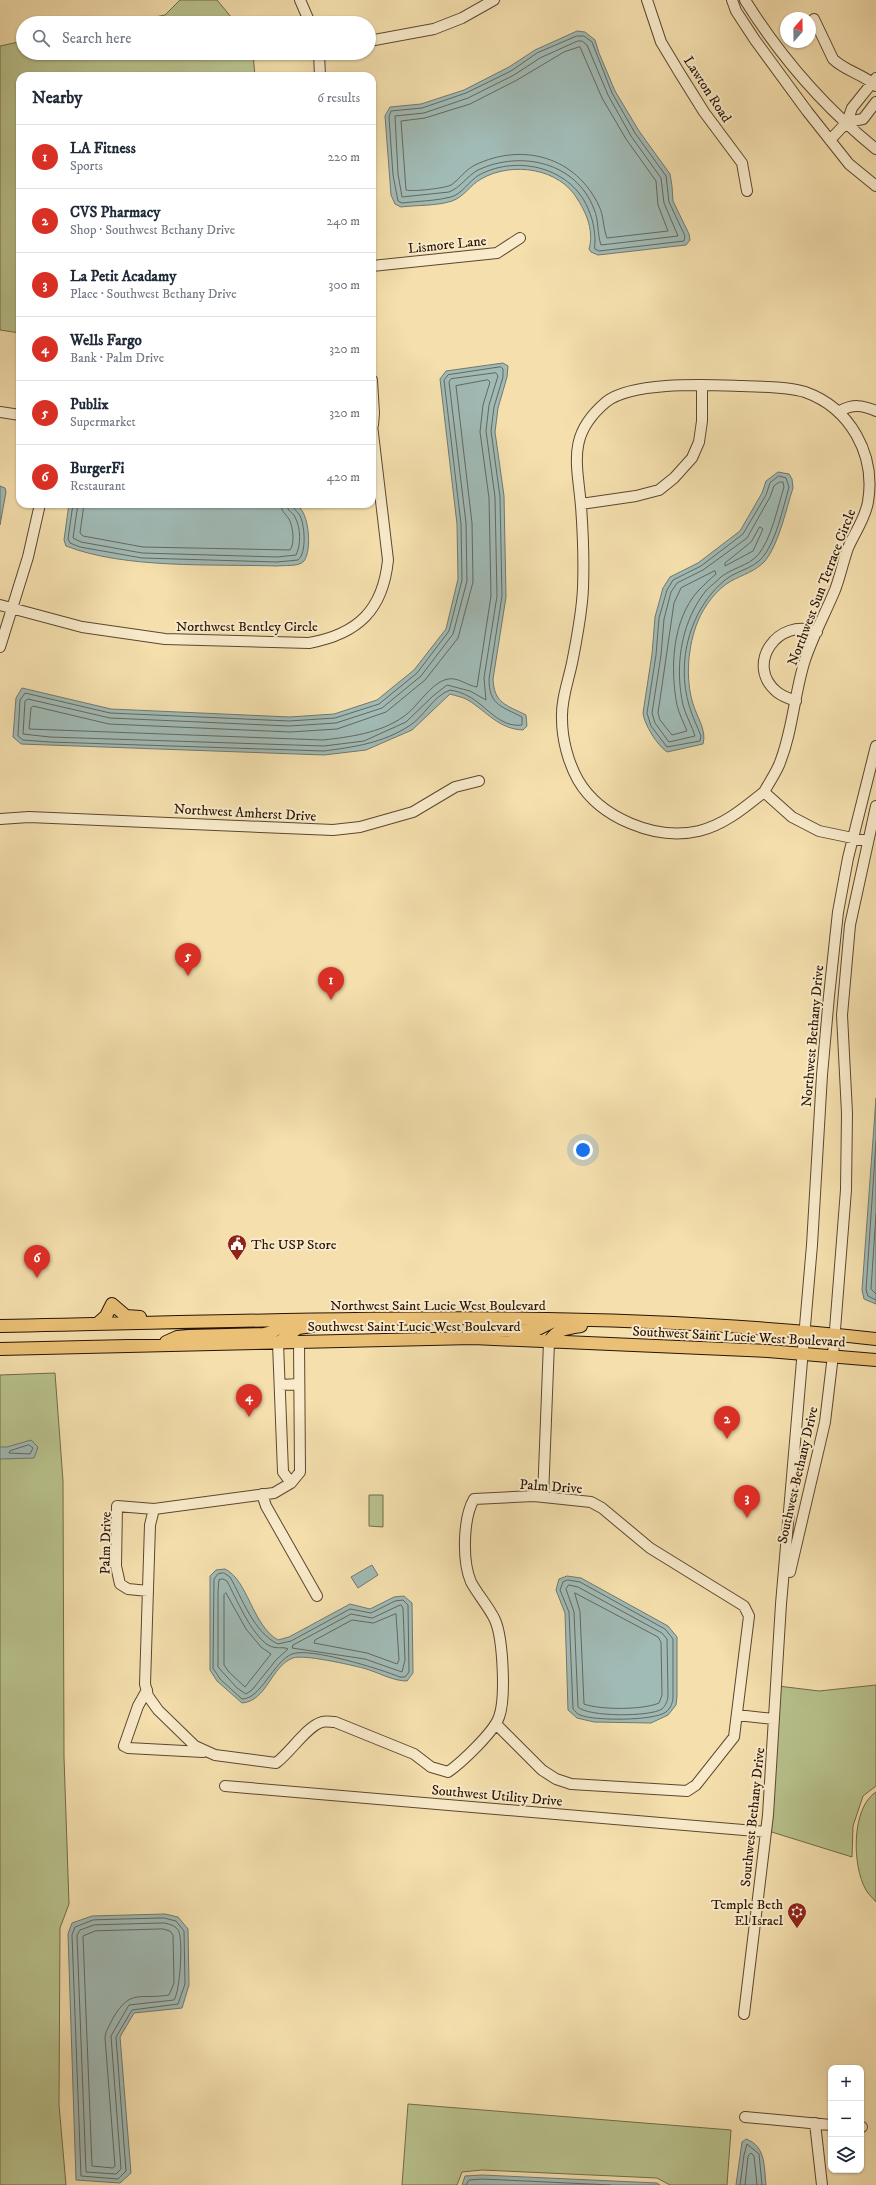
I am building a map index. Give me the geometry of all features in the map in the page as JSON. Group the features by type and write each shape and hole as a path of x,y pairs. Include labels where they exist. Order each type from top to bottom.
{"main road":[{"path":"97,1324 106,1316 112,1304 126,1316 193,1316 212,1322"},
{"name":"Northwest Saint Lucie West Boulevard","path":"0,1326 466,1318 557,1319 671,1323 804,1332 876,1339"},
{"path":"429,1339 457,1333 531,1331 544,1327 557,1319"},
{"path":"278,1343 298,1328 355,1320"},
{"path":"158,1346 183,1337 264,1334 272,1332 290,1321"},
{"path":"549,1342 553,1335 561,1329 620,1321"},
{"name":"Southwest Saint Lucie West Boulevard","path":"0,1349 473,1338 803,1353 876,1360"}],"street":[{"path":"300,0 307,16"},
{"path":"376,41 434,29 462,18 494,0"},
{"name":"Lawton Road","path":"647,0 661,42 704,112 742,163 747,191"},
{"path":"732,0 736,11 755,40 830,140 849,164 876,186"},
{"path":"745,0 765,32 792,67 876,149"},
{"path":"816,23 833,59 875,82 852,108 847,122 830,140"},
{"path":"319,60 320,72"},
{"path":"847,122 863,118 876,102"},
{"name":"Lismore Lane","path":"376,266 497,253 520,238"},
{"path":"581,504 636,496 659,490 674,478 692,458 699,442 702,421 702,385"},
{"name":"Northwest Sun Terrace Circle","path":"702,385 768,387 802,391 823,400 840,411 853,427 866,454 873,479 863,519 848,548 836,588 805,662 779,766 764,792 733,817 700,830 676,834 654,830 630,823 609,811 591,796 578,780 568,756 562,718 563,698 581,610 584,550 581,504 575,466 577,449 582,430 597,410 612,398 639,389 702,385"},
{"path":"840,411 850,405 866,406 876,411"},
{"path":"0,412 16,414"},
{"name":"Northwest Bentley Circle","path":"0,606 82,627 165,639 309,642 330,639 345,633 362,622 378,601 386,580 388,560 376,459"},
{"path":"0,647 28,557 39,508"},
{"path":"796,702 777,693 768,682 764,668 766,654 776,637 789,630 803,628 817,632"},
{"name":"Northwest Bethany Drive","path":"804,1332 812,1245 828,1010 838,912 852,838 876,746"},
{"name":"Northwest Amherst Drive","path":"0,819 37,818 333,830 360,827 413,812 455,787 479,781"},
{"path":"764,792 799,820 819,831 867,841"},
{"name":"Northwest Bethany Drive","path":"835,1335 846,1190 847,1113 842,1015 850,925 867,841 876,806"},
{"name":"Southwest Bethany Drive","path":"744,2014 766,1832 804,1332"},
{"name":"Southwest Bethany Drive","path":"781,1622 794,1553 825,1422 835,1335"},
{"path":"278,1343 282,1472 291,1483 300,1472 299,1342"},
{"path":"543,1497 549,1342"},
{"path":"280,1385 299,1384"},
{"path":"282,1444 300,1444"},
{"name":"Palm Drive","path":"148,1591 133,1590 120,1584 116,1566 117,1506 154,1509 274,1493 291,1483"},
{"path":"262,1494 266,1506 317,1596"},
{"name":"Palm Drive","path":"147,1690 138,1706 124,1746 128,1748 210,1752 276,1763 287,1754 303,1734 322,1722 335,1722 414,1754 431,1768 448,1772 460,1764 496,1724 502,1708 502,1640 495,1621 472,1582 466,1566 467,1519 469,1507 474,1499 543,1497 591,1502 650,1548 744,1606 749,1616 738,1715 734,1736 701,1779 687,1791 673,1792 571,1784 556,1779 542,1770 496,1724"},
{"name":"Palm Drive","path":"154,1509 150,1525 148,1591 148,1696 158,1710 195,1746 210,1752"},
{"path":"738,1715 774,1719"},
{"name":"Southwest Utility Drive","path":"225,1786 766,1832"},
{"path":"745,2117 828,2125"},
{"path":"815,2123 822,2185"}],"green space":[{"path":"180,0 217,0 230,16 160,16 165,15"},
{"path":"16,43 16,60 254,60 255,72 16,72 16,332 0,330 0,46"},
{"path":"55,1373 63,1481 64,1757 69,1904 60,1928 59,2105 66,2185 0,2185 0,1375"},
{"path":"369,1495 383,1495 383,1527 369,1526"},
{"path":"876,1685 876,1786 863,1796 853,1826 852,1857 762,1829 778,1686 819,1691"},
{"path":"876,1792 876,1902 867,1892 861,1880 856,1853 856,1838 862,1811 868,1800"},
{"path":"408,2104 731,2130 727,2185 670,2185 657,2178 482,2170 462,2172 457,2185 402,2185"}],"water":[{"path":"577,31 585,32 595,40 615,91 639,131 670,174 673,201 689,234 690,240 686,245 598,255 591,252 589,249 591,236 589,223 578,200 570,189 560,181 548,175 521,169 493,173 481,179 464,194 446,203 401,207 395,204 391,195 385,116 390,107 421,104 464,90 509,67 535,50"},
{"path":"503,363 508,366 507,377 498,408 495,432 504,496 506,597 493,679 496,693 502,702 526,715 527,726 523,730 507,727 468,700 450,694 412,730 366,750 324,755 21,744 13,737 16,698 22,688 111,709 290,717 334,714 377,700 414,670 446,629 458,579 457,524 440,379 446,371"},
{"path":"778,472 789,474 792,479 793,488 782,526 770,554 757,568 726,584 716,593 698,621 692,640 688,673 689,683 693,704 703,729 703,744 667,752 652,734 643,713 652,654 655,617 663,588 670,577 698,563 740,531 762,493 766,481"},
{"path":"0,486 5,488 6,492 0,525"},
{"path":"68,508 300,508 306,519 309,542 306,556 302,563 277,566 170,564 115,559 66,546 64,540"},
{"path":"876,1098 876,1304 864,1299 862,1290"},
{"path":"31,1440 38,1447 34,1458 0,1459 0,1447 7,1447"},
{"path":"372,1565 378,1575 358,1588 351,1577"},
{"path":"225,1569 233,1575 239,1583 262,1624 269,1633 278,1640 289,1637 350,1604 370,1609 394,1597 404,1596 412,1603 413,1673 407,1681 401,1681 363,1668 338,1662 307,1657 293,1658 279,1668 257,1696 250,1701 242,1703 217,1681 210,1670 210,1576 216,1570"},
{"path":"567,1576 581,1578 668,1626 677,1637 676,1705 668,1715 651,1723 594,1722 577,1718 568,1710 565,1613 556,1590 559,1579"},
{"path":"165,1914 178,1917 188,1929 189,1985 182,2008 134,2013 120,2037 131,2173 120,2183 76,2180 68,1934 72,1923 92,1916"},
{"path":"746,2139 753,2142 761,2152 766,2185 736,2185 742,2142"},
{"path":"482,2175 657,2183 660,2185 462,2185 465,2176"}],"place":[{"name":"Publix","path":"188,976"},
{"name":"LA Fitness","path":"331,1000"},
{"name":"The USP Store","path":"237,1261"},
{"name":"BurgerFi","path":"37,1278"},
{"name":"Wells Fargo","path":"249,1417"},
{"name":"CVS Pharmacy","path":"727,1439"},
{"name":"La Petit Acadamy","path":"747,1518"},
{"name":"Temple Beth El Israel","path":"797,1929"}]}
